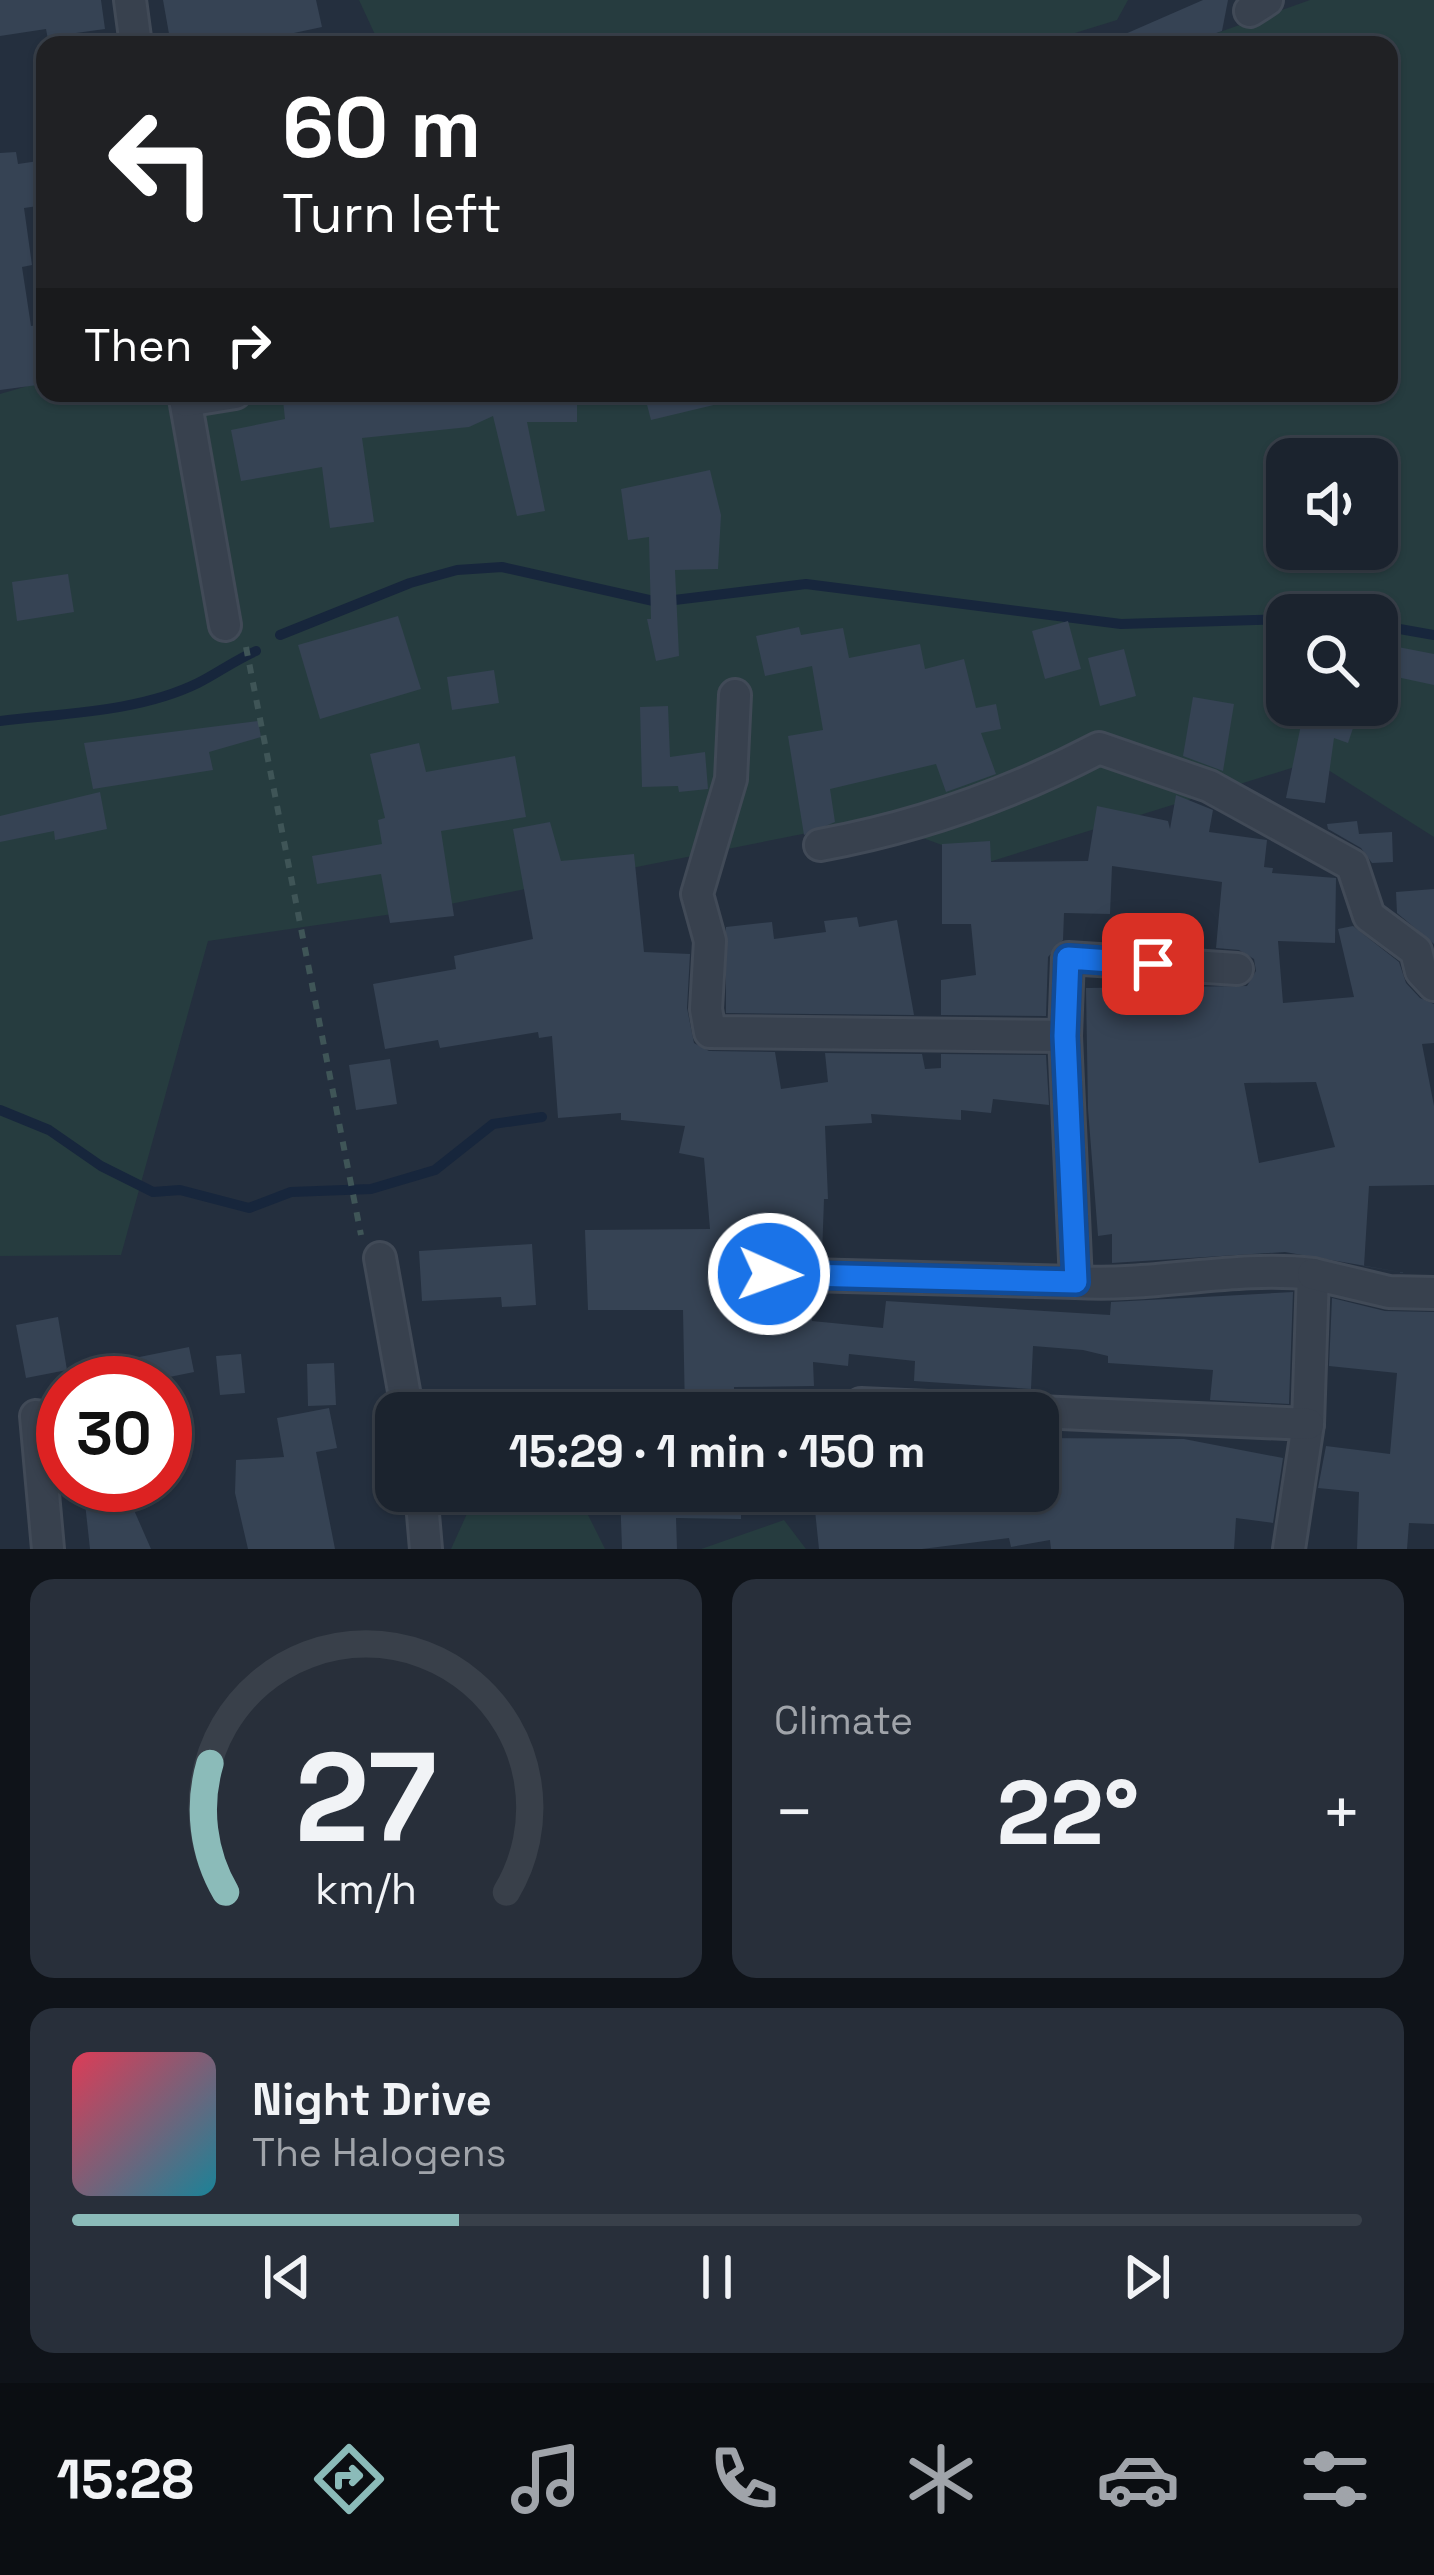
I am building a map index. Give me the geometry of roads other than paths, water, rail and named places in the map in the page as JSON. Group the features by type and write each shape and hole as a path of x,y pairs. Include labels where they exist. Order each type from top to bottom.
{"street":[{"path":"130,0 135,36"},
{"path":"186,402 235,635"},
{"path":"735,695 731,779 697,894 710,941 710,1032 1065,1036"},
{"path":"820,844 884,833 969,806 1100,748 1208,787 1352,865 1370,916 1416,951 1420,971 1434,985"},
{"path":"1076,1282 1065,1036 1068,958 1238,969"},
{"path":"372,1256 403,1392"},
{"path":"769,1274 1131,1285 1286,1271 1389,1292 1434,1293"},
{"path":"1289,1549 1308,1424 1313,1274"},
{"path":"1059,1412 1308,1424"},
{"path":"45,1512 48,1549"},
{"path":"423,1512 426,1549"}],"waterway":[{"path":"280,635 410,583 457,570 502,567 658,602 806,584 1121,624 1266,620"},
{"path":"1398,629 1434,635"},
{"path":"0,721 151,700 198,683 256,651"},
{"path":"0,1110 49,1130 101,1166 153,1192 180,1190 249,1208 291,1192 371,1189 435,1170 493,1124 542,1117"}]}
